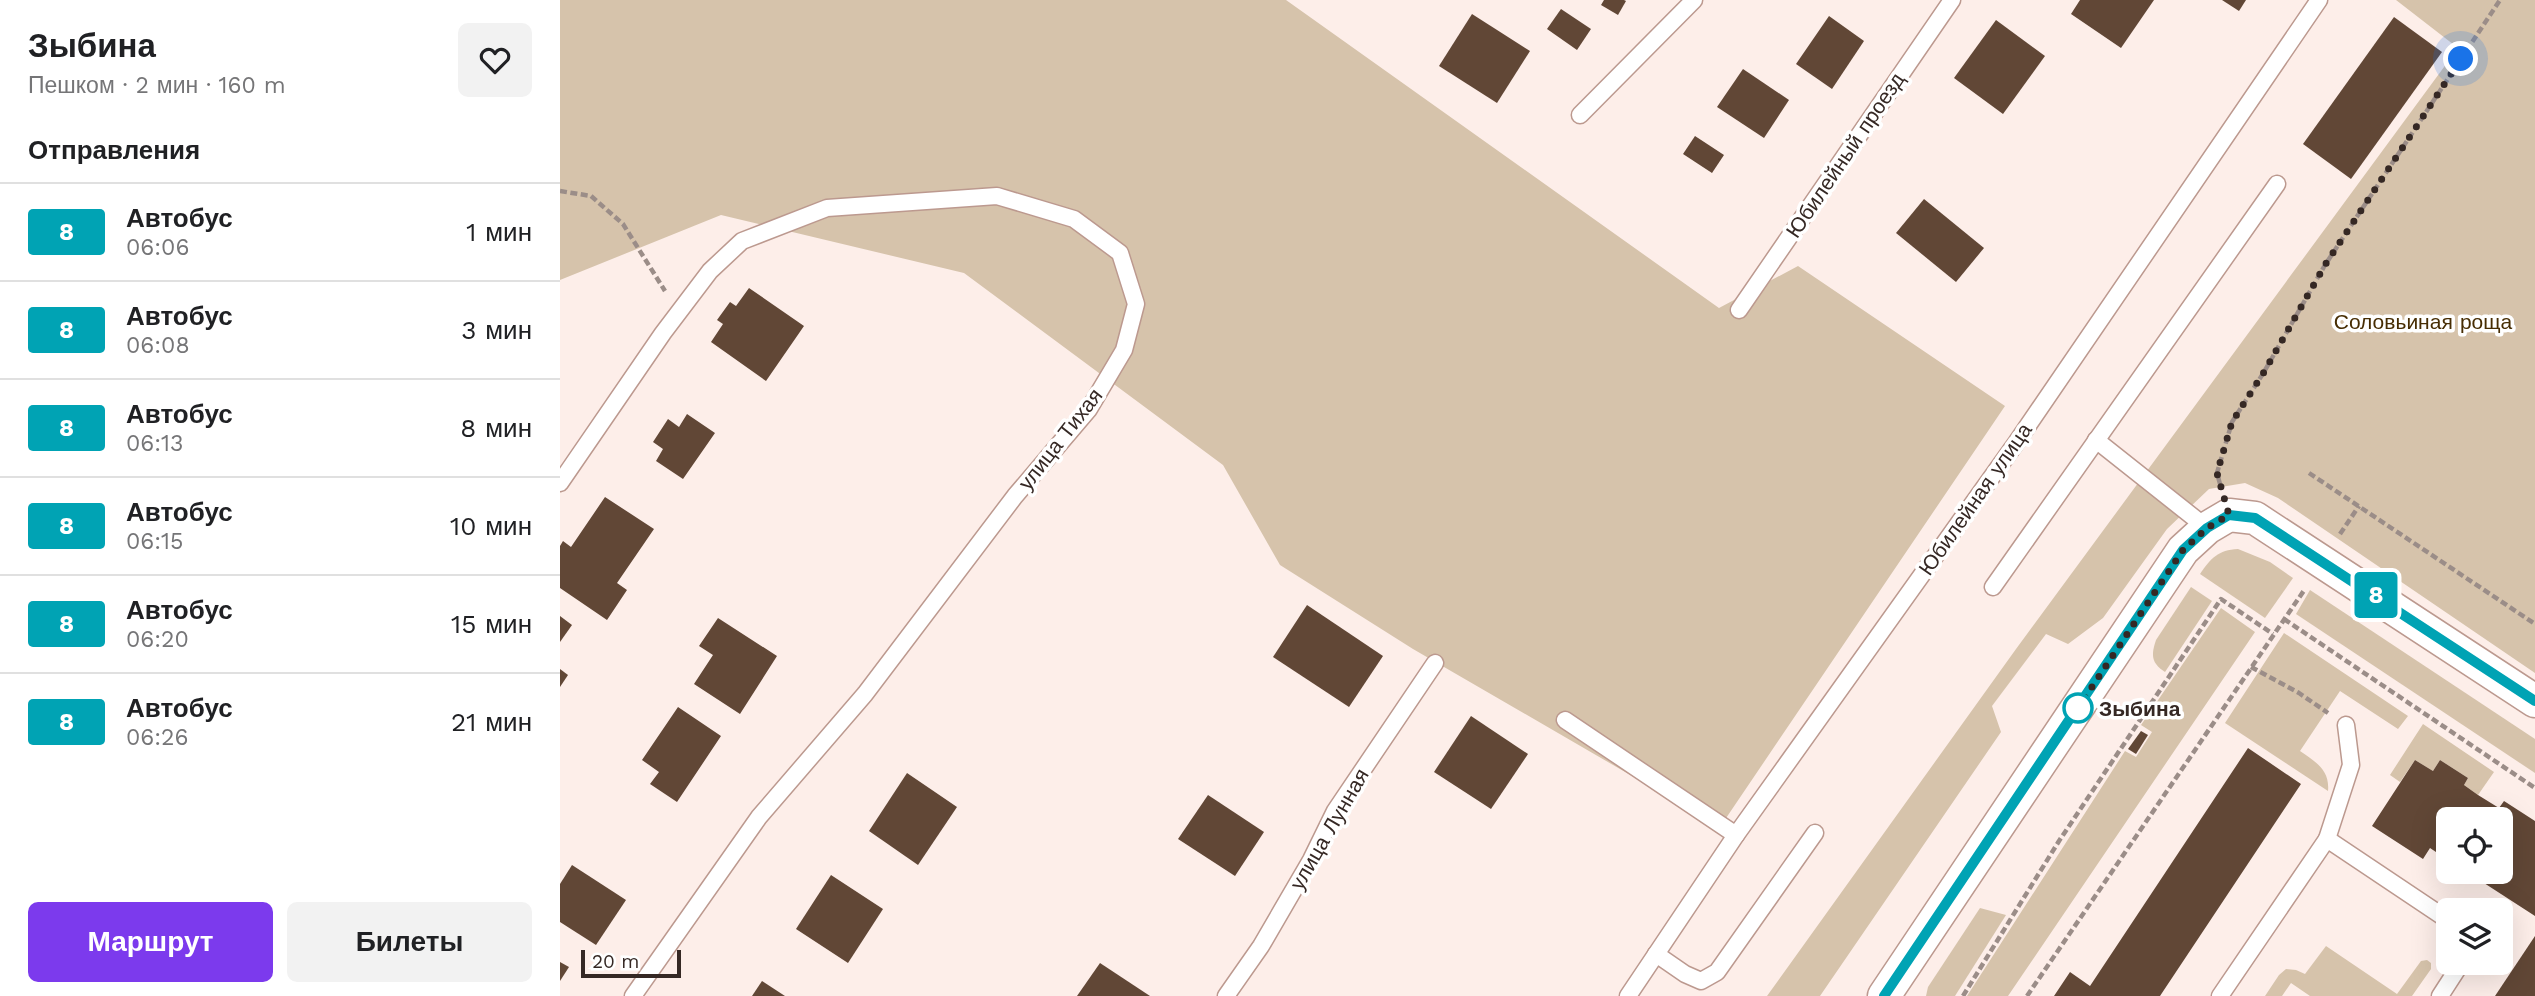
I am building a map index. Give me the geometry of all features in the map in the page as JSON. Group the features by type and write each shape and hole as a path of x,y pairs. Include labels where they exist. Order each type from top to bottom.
{"street":[{"path":"1884,996 2183,550 2218,522 2255,518 2535,701"}],"lane":[{"path":"1580,115 1693,0"},
{"name":"Юбилейный проезд","path":"1739,310 1952,0"},
{"name":"Юбилейная улица","path":"1628,996 1736,835 2016,443 2319,0"},
{"path":"1993,587 2277,184"},
{"name":"улица Тихая","path":"560,483 678,313 710,271 742,241 827,208 997,197 1074,219 1120,253 1136,304 1124,350 1088,409 1015,496 865,694 759,817 633,996"},
{"path":"2096,440 2218,522"},
{"name":"улица Лунная","path":"1226,996 1311,860 1335,811 1435,663"},
{"path":"1565,720 1736,835"},
{"path":"2220,996 2327,839 2351,765 2346,725"},
{"path":"1656,954 1685,974 1701,981 1717,972 1815,833"},
{"path":"2327,839 2436,912"},
{"path":"2440,996 2454,975"}],"path":[{"path":"2218,522 2217,473 2232,422 2325,265 2500,0"},
{"path":"560,191 591,196 623,224 678,313"},
{"path":"2309,473 2535,624"},
{"path":"2027,996 2359,506"},
{"path":"1963,996 2059,841 2221,599 2273,634"},
{"path":"2284,619 2535,788"},
{"path":"2251,667 2346,725"}],"green space":[{"path":"560,0 1286,0 1719,308 1798,266 2005,406 1720,827 1413,649 1280,565 1223,465 964,273 721,215 560,280"},
{"name":"Соловьиная роща","path":"2396,0 2535,0 2535,673 2278,498 2245,483 2209,489 2167,529 2103,618 2068,644 2046,634 1992,706 2001,732 1820,996 1767,996 2016,649 2458,48"},
{"path":"2238,549 2270,562 2293,578 2265,618 2200,574 2216,556"},
{"path":"2191,587 2212,601 2165,672 2153,658 2156,640"},
{"path":"2310,590 2535,739 2535,773 2296,614"},
{"path":"2221,608 2255,632 2008,996 1967,996 2125,751 2136,757 2152,732 2141,725"},
{"path":"2284,633 2408,716 2398,729 2340,691 2300,751 2324,772 2328,791 2225,723"},
{"path":"2423,724 2494,772 2478,795 2464,785 2468,778 2440,760 2433,771 2415,760 2400,782 2390,775"},
{"path":"1980,908 2006,915 1955,996 1926,996 1928,987"},
{"path":"2326,946 2397,994 2421,961 2427,960 2431,963 2431,969 2412,996 2310,996 2291,983 2282,996 2265,996 2286,969 2305,974"}],"building":[{"path":"1604,0 1626,1 1618,15 1601,5"},
{"path":"2080,0 2154,0 2121,48 2071,14"},
{"path":"2222,0 2246,0 2239,11"},
{"path":"1561,9 1591,29 1577,50 1547,29"},
{"path":"1472,14 1530,51 1497,103 1439,66"},
{"path":"1829,16 1864,41 1832,89 1796,64"},
{"path":"2394,17 2442,52 2351,179 2303,144"},
{"path":"1996,20 2045,56 2003,114 1954,78"},
{"path":"1743,69 1789,100 1764,138 1717,107"},
{"path":"1695,136 1724,155 1712,173 1683,154"},
{"path":"1924,199 1984,248 1956,282 1896,233"},
{"path":"749,288 804,326 766,381 711,342 723,324 717,320 730,302 736,306"},
{"path":"687,414 715,433 683,479 656,461 663,449 653,442 668,419 679,427"},
{"path":"605,497 654,529 617,583 627,590 607,620 560,588 560,546 563,541 571,547"},
{"path":"1307,605 1383,656 1349,707 1273,657"},
{"path":"560,616 572,625 560,642"},
{"path":"718,618 777,656 740,714 694,684 713,655 699,646"},
{"path":"560,669 568,675 560,687"},
{"path":"678,707 721,736 677,802 650,784 659,772 642,760"},
{"path":"1471,716 1528,754 1491,809 1434,772"},
{"path":"2141,731 2148,735 2136,754 2128,749"},
{"path":"2248,748 2301,784 2160,996 2054,996 2070,972 2090,986"},
{"path":"2415,760 2433,771 2440,760 2468,778 2464,785 2497,807 2436,807 2436,852 2430,848 2423,859 2372,826"},
{"path":"907,773 957,807 918,865 869,831"},
{"path":"1208,795 1264,832 1235,876 1178,839"},
{"path":"2504,801 2535,821 2535,916 2513,902 2513,898 2507,898 2486,884 2513,884 2513,807 2500,807"},
{"path":"572,865 626,900 596,945 560,922 560,884"},
{"path":"831,875 883,909 848,963 796,929"},
{"path":"2535,936 2535,996 2495,996 2509,975 2513,975 2513,969"},
{"path":"560,962 569,967 560,981"},
{"path":"1100,963 1150,996 1077,996"},
{"path":"762,981 785,996 752,996"}],"bus line":[{"name":"8","path":"1884,996 2183,550 2207,528 2229,515 2255,518 2535,701"}],"place":[{"name":"Зыбина","path":"2078,708"}],"route":[{"path":"2078,708 2183,550 2207,528 2229,515 2217,473 2232,422 2325,265 2461,59"}]}
